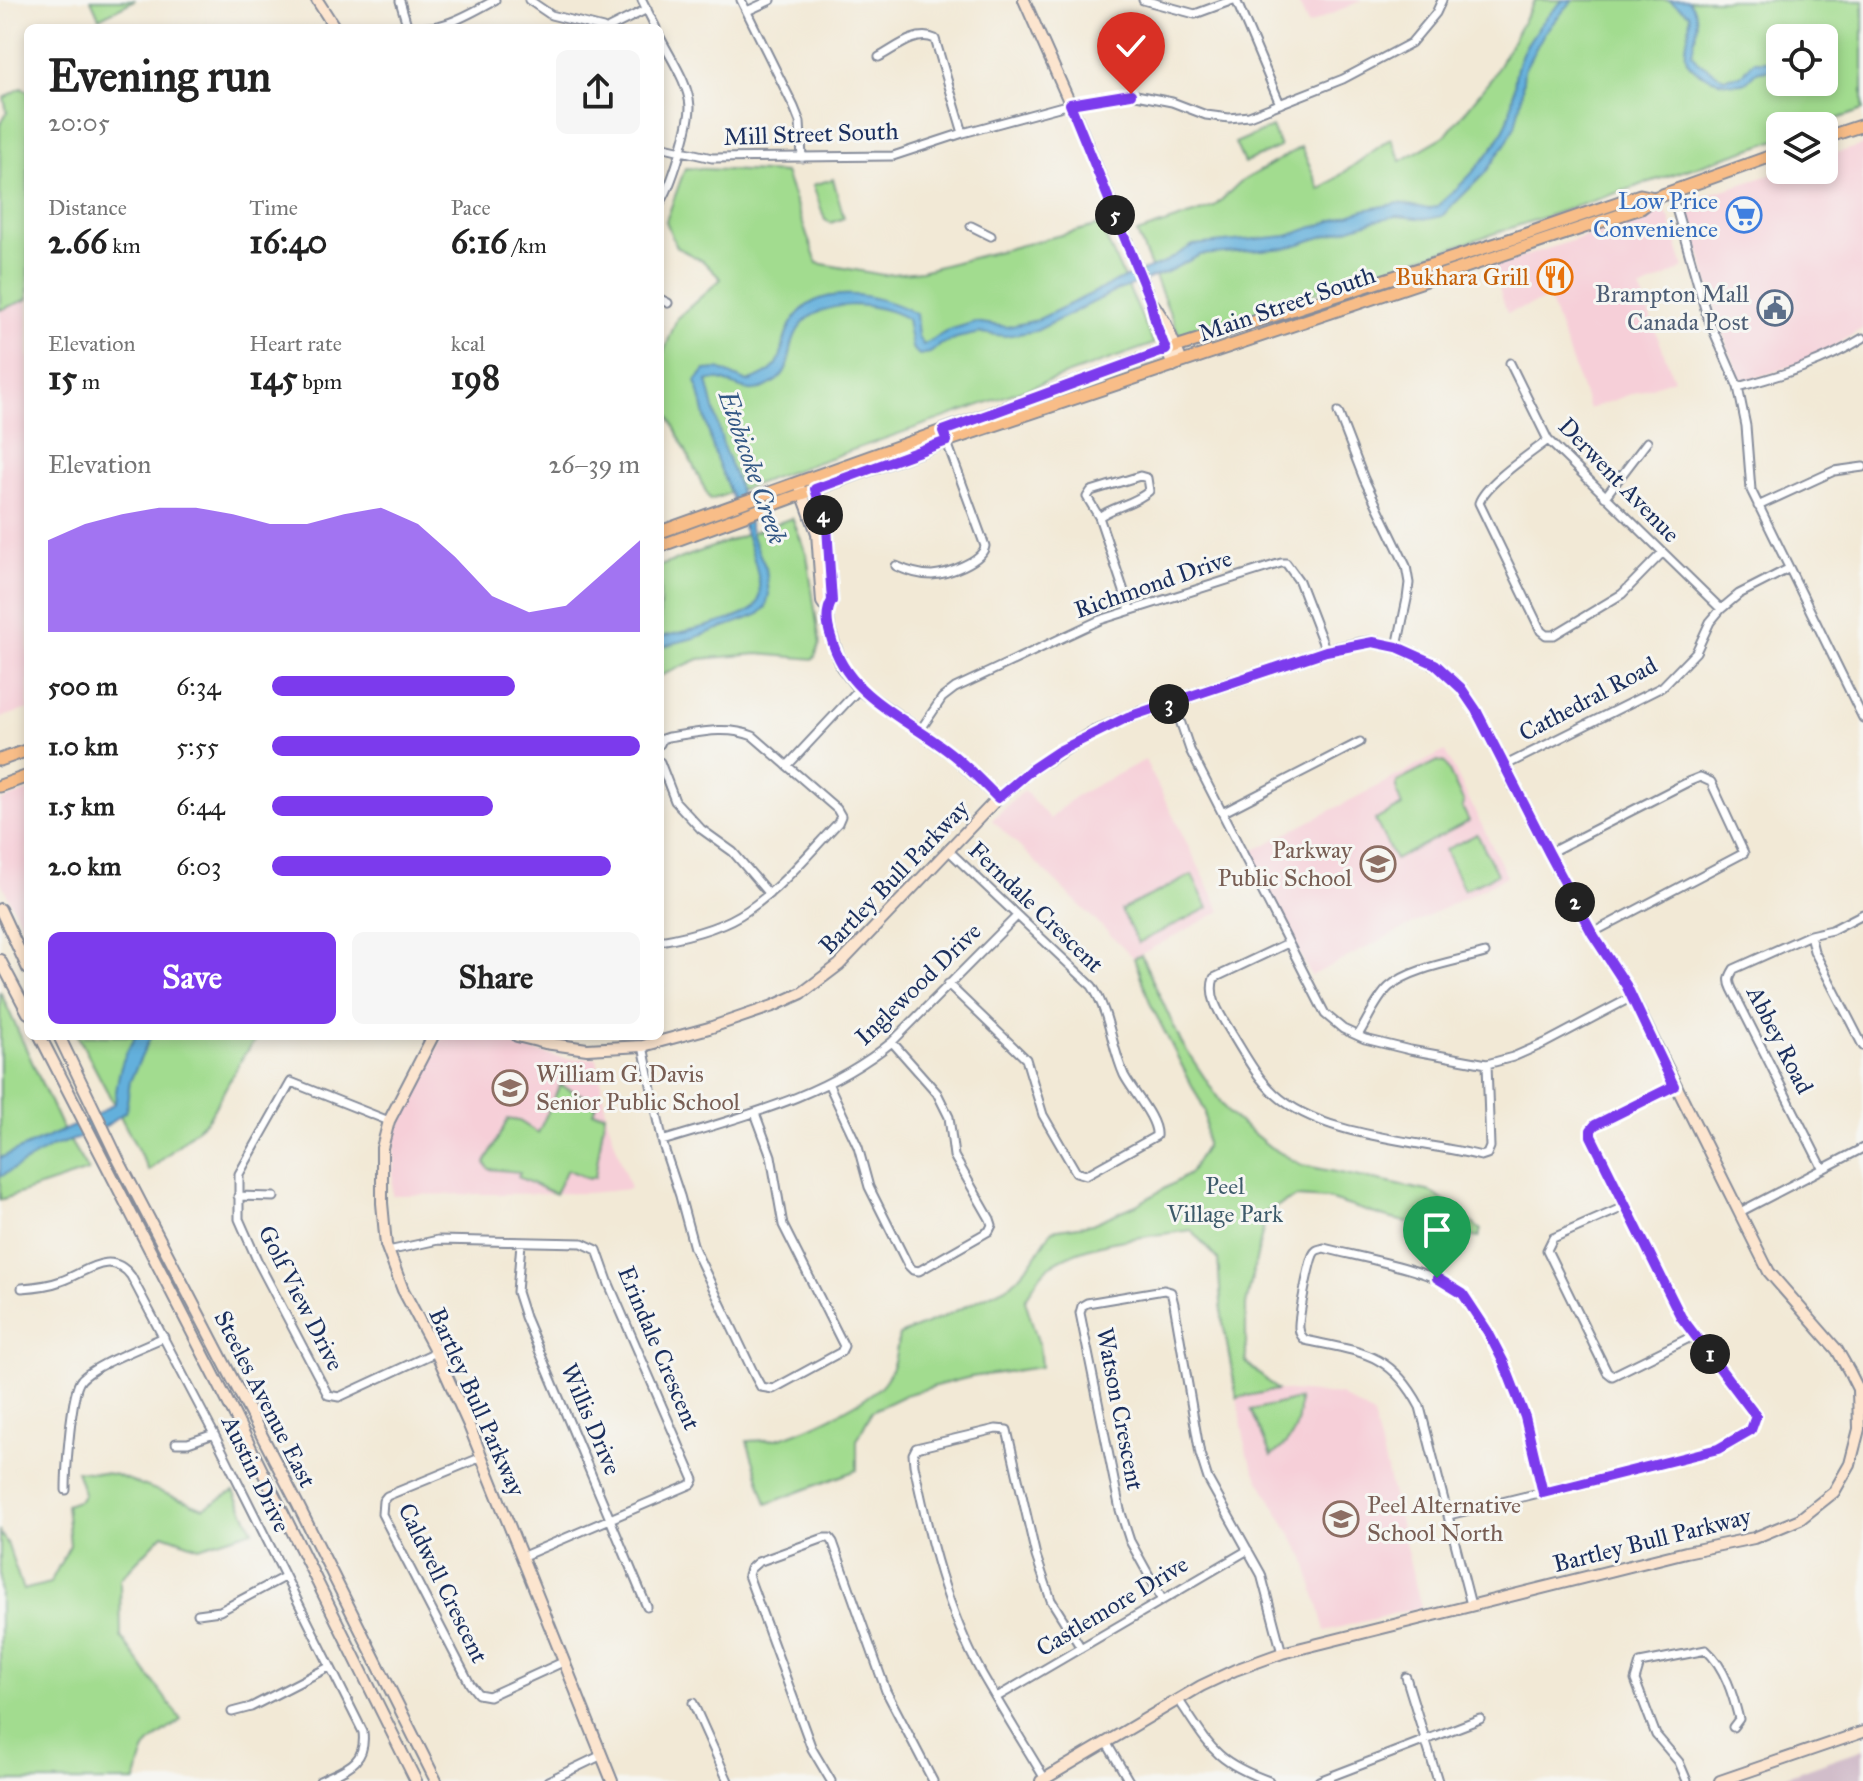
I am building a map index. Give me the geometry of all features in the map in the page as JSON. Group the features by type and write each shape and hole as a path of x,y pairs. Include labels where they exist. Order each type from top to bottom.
{"main road":[{"path":"1838,133 1863,125"},
{"name":"Main Street South","path":"945,436 1178,364 1641,208 1671,191 1766,158"},
{"name":"Main Street South","path":"664,531 720,517 814,484 1171,348 1640,195 1654,198"},
{"name":"Main Street South","path":"664,544 720,517"},
{"path":"0,760 24,751"},
{"path":"0,786 24,777"}],"street":[{"path":"317,0 332,24"},
{"path":"437,24 458,20 495,0"},
{"path":"529,0 551,15 587,24"},
{"path":"642,0 654,24"},
{"path":"741,0 800,122 802,158"},
{"path":"747,11 771,0"},
{"path":"1024,0 1150,300 1165,322 1178,364"},
{"path":"1143,0 1195,14 1234,0 1280,104"},
{"name":"Mill Street South","path":"664,147 712,158 893,156 1070,104 1131,94 1172,102 1206,115 1229,118 1249,116 1343,79 1411,43 1436,13 1442,0"},
{"path":"400,1 407,24"},
{"path":"617,24 647,9"},
{"path":"879,57 917,36 927,35 935,39 963,133"},
{"path":"664,46 690,107 672,180 664,195"},
{"path":"1671,191 1707,316 1738,387 1746,426 1749,481 1758,506 1863,718"},
{"path":"971,226 991,236"},
{"path":"1738,387 1797,371 1835,356 1863,338"},
{"name":"Derwent Avenue","path":"1510,363 1548,440 1721,609"},
{"path":"1338,412 1364,479 1406,566 1408,591 1397,647"},
{"path":"896,566 934,575 978,559 984,553 985,546 945,436"},
{"path":"1548,440 1480,497 1479,503 1541,631 1554,635 1622,594 1662,553"},
{"path":"1605,497 1647,442"},
{"path":"1758,506 1834,471 1863,467"},
{"path":"1099,517 1142,498 1149,491 1147,478 1140,476 1091,491 1087,497 1099,517 1130,609"},
{"path":"814,484 827,527 832,601 827,609"},
{"path":"800,488 817,533 822,602 827,609 833,648 842,667 859,689 952,754 998,798"},
{"name":"Richmond Drive","path":"919,732 942,698 955,688 1100,620 1286,563 1299,581 1326,651"},
{"name":"Cathedral Road","path":"1506,765 1662,687 1696,652 1710,622 1721,609 1739,594 1788,569"},
{"name":"Bartley Bull Parkway","path":"533,1040 587,1049 643,1046 709,1028 802,993 839,965 998,798 1032,769 1090,734 1128,717 1326,651 1373,642 1397,647 1435,664 1461,688 1506,765 1592,933 1632,997 1769,1272 1837,1350 1849,1371 1858,1389 1860,1445 1834,1492 1822,1503 1800,1519 1754,1538 1686,1552 1282,1653 1235,1670 1178,1699 1043,1780"},
{"path":"787,766 859,689"},
{"path":"1174,703 1190,750 1325,1014 1333,1023 1358,1035 1410,1050 1487,1064 1545,1043 1632,997"},
{"path":"664,738 740,730 753,736 837,809 841,816 838,823 769,894 747,911 727,921 664,940"},
{"path":"1222,813 1360,742"},
{"path":"664,772 675,801 701,829 733,852 769,894"},
{"path":"1549,853 1690,781 1700,777 1711,782 1744,853 1592,933"},
{"name":"Ferndale Crescent","path":"948,850 1092,986 1101,999 1124,1075 1156,1126 1156,1136 1086,1175 1076,1172 1043,1115 1026,1059 948,984"},
{"path":"0,909 24,960"},
{"name":"Abbey Road","path":"1823,1169 1729,983 1734,969 1810,935 1832,930 1863,914"},
{"name":"Inglewood Drive","path":"662,1141 755,1113 829,1085 871,1059 892,1042 1017,916"},
{"path":"1810,935 1814,951 1863,1046"},
{"path":"1288,943 1214,978 1211,986 1219,1013 1257,1075 1296,1110 1341,1128 1481,1156 1487,1154 1490,1147 1487,1064"},
{"path":"1358,1035 1383,994 1397,982 1409,975 1485,953"},
{"path":"0,960 24,1005"},
{"name":"Steeles Avenue East","path":"42,1040 233,1412 416,1781"},
{"name":"Steeles Avenue East","path":"61,1040 118,1159 297,1503 436,1781"},
{"name":"Bartley Bull Parkway","path":"431,1040 389,1121 382,1148 382,1203 388,1251 403,1290 436,1352 482,1457 612,1781"},
{"path":"829,1085 858,1147 869,1187 913,1270 919,1271 989,1231 992,1225 990,1219 954,1156 949,1117 937,1093 892,1042"},
{"path":"643,1046 662,1141 694,1248 761,1387 773,1389 841,1352 844,1346 783,1225 771,1156 755,1113"},
{"name":"Golf View Drive","path":"389,1121 291,1082 239,1174 239,1219 258,1262 328,1395 339,1397 436,1352"},
{"path":"1449,1515 1718,1449 1751,1430 1756,1416 1681,1317 1591,1136 1591,1130 1674,1086"},
{"path":"1740,1212 1863,1148"},
{"name":"Golf View Drive","path":"238,1196 274,1197"},
{"path":"1626,1206 1553,1238 1547,1250 1607,1372 1612,1376 1695,1335"},
{"name":"Erindale Crescent","path":"388,1251 438,1240 582,1243 597,1250 694,1480 692,1484 521,1557"},
{"name":"Willis Drive","path":"521,1243 517,1292 525,1317 647,1607"},
{"path":"1471,1605 1420,1407 1408,1384 1388,1364 1367,1354 1305,1340 1301,1335 1300,1320 1311,1264 1313,1254 1318,1249 1437,1278 1463,1294 1488,1332 1514,1383 1543,1493"},
{"name":"Austin Drive","path":"22,1288 65,1280 103,1262 117,1264 131,1276 363,1732 364,1748 358,1759 351,1766 320,1781"},
{"name":"Watson Crescent","path":"1162,1599 1130,1541 1120,1510 1080,1313 1087,1303 1164,1290 1171,1292 1200,1454 1208,1479 1261,1574 1282,1653"},
{"path":"66,1490 75,1396 81,1380 164,1337"},
{"path":"1043,1780 981,1672 955,1614 933,1552 914,1465 916,1448 996,1429 1007,1430 1036,1556 1051,1600 1081,1648"},
{"path":"176,1443 188,1443 214,1434"},
{"name":"Caldwell Crescent","path":"482,1457 387,1496 383,1501 382,1514 478,1694 489,1696 563,1662"},
{"path":"831,1781 812,1749 748,1575 758,1562 824,1538 830,1538 833,1542 886,1691 933,1781"},
{"name":"Castlemore Drive","path":"997,1697 1248,1550"},
{"path":"198,1614 220,1611 284,1577"},
{"path":"1687,1781 1679,1762 1656,1735 1635,1680 1640,1663 1706,1650 1716,1658 1733,1697 1739,1719 1733,1727"},
{"path":"232,1712 251,1707 329,1667"},
{"path":"1406,1677 1438,1781"},
{"path":"1178,1699 1222,1759 1233,1767 1269,1781"},
{"path":"693,1703 728,1781"},
{"path":"1319,1781 1480,1719"},
{"path":"1720,1781 1863,1732"},
{"path":"1106,1742 1129,1781"},
{"path":"548,1781 600,1756"}],"shaded area":[{"path":"1297,0 1362,0 1308,25"},
{"path":"1863,145 1863,328 1815,358 1741,383 1720,325 1686,202 1766,176 1766,184 1838,184 1838,153"},
{"path":"1662,211 1669,217 1684,268 1640,290 1674,379 1589,409 1549,299 1507,313 1492,267"},
{"path":"24,301 24,710 0,718 0,310"},
{"name":"Parkway Public School","path":"1445,751 1507,876 1311,976 1249,853"},
{"path":"1145,760 1221,911 1134,958 992,820 1024,790 1050,819 1074,797"},
{"path":"24,792 24,930 0,880 0,801"},
{"name":"William G. Davis Senior Public School","path":"441,1040 495,1040 567,1059 597,1058 607,1118 630,1189 588,1193 392,1195 395,1134"},
{"name":"Peel Alternative School North","path":"1277,1390 1340,1395 1373,1415 1421,1607 1325,1631 1305,1558 1247,1454 1237,1398"},
{"path":"1863,1749 1863,1781 1772,1781"}],"green space":[{"path":"91,0 135,0 99,18"},
{"path":"1535,0 1863,0 1863,110 1838,119 1838,112 1766,112 1766,144 1179,335 1137,233 1214,207 1239,183 1301,147 1320,190 1391,138 1401,161 1446,135 1492,78"},
{"path":"24,89 24,301 0,310 0,125 7,112 4,98"},
{"path":"1272,127 1280,147 1244,163 1235,143"},
{"path":"685,168 785,173 817,263 883,275 921,271 1100,225 1154,344 710,500 664,411 664,352 677,318 721,279 703,261 676,247 666,221"},
{"path":"833,179 844,218 831,223 825,220 813,185"},
{"path":"792,518 807,555 820,644 814,659 758,654 699,659 664,674 664,565"},
{"path":"1438,761 1445,763 1469,821 1395,860 1375,820 1402,806 1397,782"},
{"path":"1477,834 1497,874 1464,890 1445,850"},
{"path":"1192,875 1208,908 1138,943 1121,910"},
{"name":"Peel Village Park","path":"1141,955 1181,1042 1228,1113 1270,1147 1302,1165 1432,1192 1481,1230 1478,1238 1388,1218 1328,1199 1296,1197 1267,1211 1246,1305 1246,1362 1277,1390 1237,1398 1222,1317 1218,1259 1191,1230 1083,1250 1047,1268 1025,1300 1039,1345 1041,1367 939,1385 905,1395 872,1411 857,1440 857,1470 767,1504 747,1441 790,1435 865,1398 888,1377 899,1335 1012,1284 1033,1260 1052,1230 1092,1224 1136,1205 1189,1174 1206,1146 1205,1111 1151,1005 1134,958"},
{"path":"0,991 61,1126 88,1171 0,1200"},
{"path":"80,1040 256,1040 208,1119 149,1171"},
{"path":"560,1085 597,1102 593,1112 605,1113 595,1177 588,1179 567,1169 555,1194 518,1177 520,1172 489,1169 485,1163 508,1119 519,1121 538,1133"},
{"path":"1299,1399 1294,1432 1285,1445 1271,1456 1251,1410"},
{"path":"76,1471 113,1474 204,1508 234,1491 253,1530 199,1547 163,1534 120,1579 121,1637 181,1720 145,1749 136,1781 0,1781 0,1533 7,1543 23,1590 50,1583 70,1545 66,1505 80,1500 84,1494"}],"water":[{"path":"1563,0 1573,0 1544,33 1524,70 1521,100 1508,140 1485,173 1442,216 1428,219 1397,216 1287,248 1200,255 1167,272 1116,291 1036,331 1005,336 980,333 957,338 930,353 919,355 912,348 907,319 881,308 834,307 807,319 794,338 783,375 766,387 749,390 721,380 707,381 724,449 754,542 766,568 769,594 766,607 758,615 664,646 664,636 709,626 746,613 754,608 759,597 754,558 714,452 696,381 705,370 719,369 747,382 762,376 777,364 792,322 803,309 817,300 833,296 868,297 916,314 918,336 923,345 949,330 975,322 1007,327 1037,320 1128,276 1162,264 1193,245 1287,236 1364,210 1399,203 1428,209 1436,207 1475,170 1499,138 1510,114 1519,62 1541,24"},
{"path":"1669,0 1688,0 1693,6 1697,26 1692,54 1697,61 1724,78 1741,75 1754,61 1766,61 1766,70 1755,73 1746,82 1730,83 1694,69 1686,57 1689,14"},
{"path":"134,1040 149,1040 130,1081 126,1111 98,1132 51,1147 0,1177 0,1158 92,1118 115,1103 127,1052"}],"place":[{"name":"Low Price Convenience","path":"1744,215"},
{"name":"Bukhara Grill","path":"1555,277"},
{"name":"Brampton Mall Canada P0st","path":"1775,308"},
{"name":"Parkway Public School","path":"1378,864"},
{"name":"William G. Davis Senior Public School","path":"510,1088"},
{"name":"Peel Alternative School North","path":"1341,1519"}],"route":[{"path":"1131,94 1070,104 1150,300 1166,350 943,431 947,441 815,489 827,527 832,601 827,609 833,648 842,667 859,689 952,754 998,798 1032,769 1090,734 1128,717 1326,651 1373,642 1397,647 1435,664 1451,676 1476,710 1592,933 1626,985 1674,1086 1595,1125 1591,1136 1681,1317 1756,1416 1756,1423 1751,1430 1718,1449 1543,1493 1514,1383 1488,1332 1463,1294 1437,1278"}],"water label":[{"name":"Etobicoke Creek","path":"753,467"}]}
